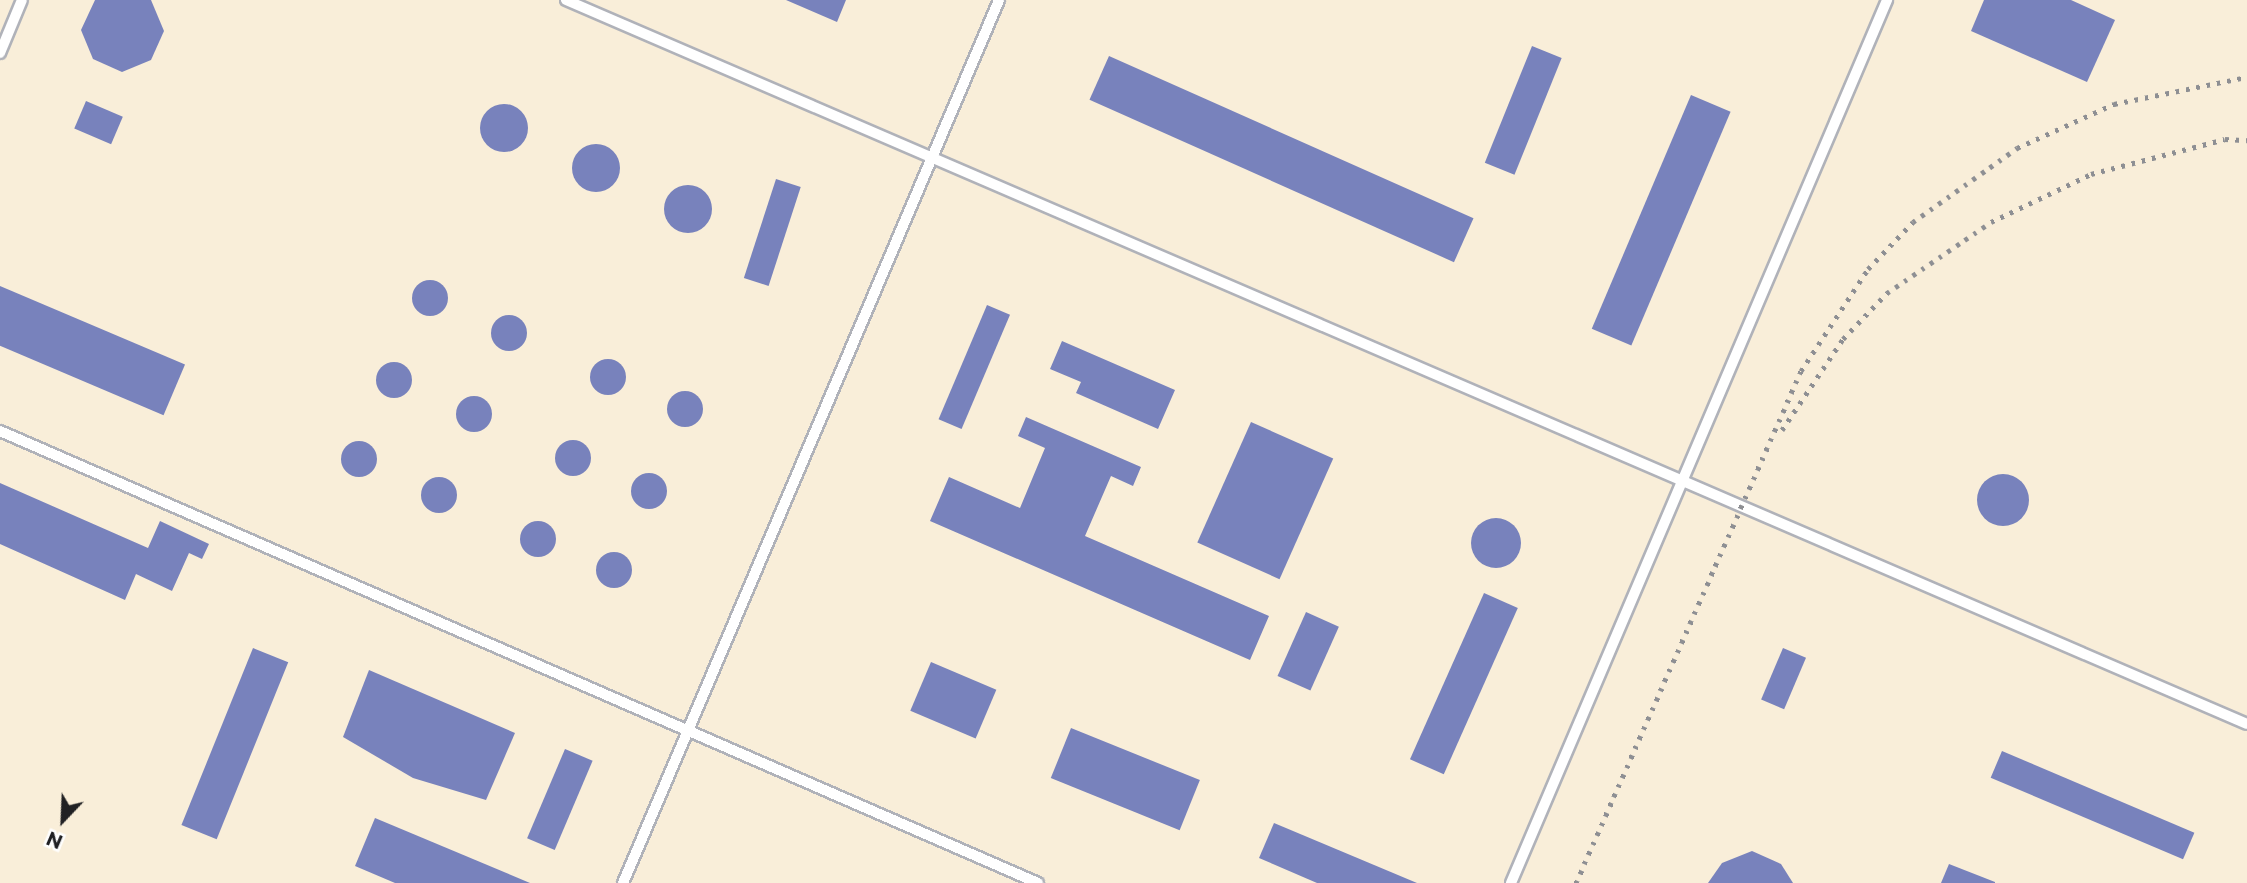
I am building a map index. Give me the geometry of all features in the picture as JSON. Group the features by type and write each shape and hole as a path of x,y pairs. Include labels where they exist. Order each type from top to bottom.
{"lane":[{"path":"0,53 22,0"},
{"path":"566,0 2247,724"},
{"path":"622,883 999,0"},
{"path":"1511,883 1887,0"},
{"path":"0,431 1038,883"}],"shaded area":[{"path":"0,0 2247,0 2247,883 0,883"}],"building":[{"path":"95,0 151,0 164,31 151,60 122,72 93,59 81,30"},
{"path":"786,0 846,0 837,22"},
{"path":"1984,0 2071,0 2115,20 2087,82 1971,31"},
{"path":"1532,46 1562,58 1514,175 1485,163"},
{"path":"1109,56 1474,218 1454,262 1089,100"},
{"path":"1691,95 1731,112 1631,346 1592,329"},
{"path":"86,101 123,117 111,144 74,129"},
{"path":"504,104 521,111 528,128 521,145 504,152 487,145 480,128 487,111"},
{"path":"596,144 613,151 620,168 613,185 596,192 579,185 572,168 579,151"},
{"path":"776,179 801,187 769,286 744,278"},
{"path":"688,185 705,192 712,209 705,226 688,233 671,226 664,209 671,192"},
{"path":"430,280 443,285 448,298 443,311 430,316 417,311 412,298 417,285"},
{"path":"0,286 185,365 164,415 0,346"},
{"path":"987,305 1010,315 962,429 939,419"},
{"path":"509,315 522,320 527,333 522,346 509,351 496,346 491,333 496,320"},
{"path":"1062,341 1175,390 1158,429 1076,393 1081,382 1050,369"},
{"path":"608,359 621,364 626,377 621,390 608,395 595,390 590,377 595,364"},
{"path":"394,362 407,367 412,380 407,393 394,398 381,393 376,380 381,367"},
{"path":"685,391 698,396 703,409 698,422 685,427 672,422 667,409 672,396"},
{"path":"474,396 487,401 492,414 487,427 474,432 461,427 456,414 461,401"},
{"path":"1026,417 1141,467 1133,486 1111,476 1085,536 1269,616 1250,660 930,521 949,477 1020,508 1045,448 1018,436"},
{"path":"1251,422 1333,459 1280,579 1197,543"},
{"path":"573,440 586,445 591,458 586,471 573,476 560,471 555,458 560,445"},
{"path":"359,441 372,446 377,459 372,472 359,477 346,472 341,459 346,446"},
{"path":"649,473 662,478 667,491 662,504 649,509 636,504 631,491 636,478"},
{"path":"2003,474 2022,481 2029,500 2022,519 2003,526 1984,519 1977,500 1984,481"},
{"path":"439,477 452,482 457,495 452,508 439,513 426,508 421,495 426,482"},
{"path":"0,483 148,548 160,521 209,544 202,559 189,553 172,591 136,574 125,600 0,544"},
{"path":"1496,518 1514,525 1521,543 1514,561 1496,568 1478,561 1471,543 1478,525"},
{"path":"538,521 551,526 556,539 551,552 538,557 525,552 520,539 525,526"},
{"path":"614,552 627,557 632,570 627,583 614,588 601,583 596,570 601,557"},
{"path":"1484,593 1518,608 1444,774 1410,759"},
{"path":"1306,612 1339,627 1310,691 1278,676"},
{"path":"253,648 288,662 217,839 181,825"},
{"path":"1783,648 1806,658 1784,709 1761,700"},
{"path":"931,662 996,690 976,739 910,711"},
{"path":"369,670 515,733 486,800 413,778 343,737"},
{"path":"1071,728 1200,780 1180,830 1051,778"},
{"path":"565,749 593,761 555,850 527,838"},
{"path":"2002,751 2194,833 2183,859 1991,778"},
{"path":"375,818 530,883 395,883 355,866"},
{"path":"1274,823 1417,883 1317,883 1259,858"},
{"path":"1752,851 1781,864 1793,883 1708,883 1722,863"},
{"path":"1949,864 1995,882 1995,883 1941,883"}],"railway":[{"path":"1576,883 1801,371 1868,269 1913,222 2017,148 2114,104 2247,77"},
{"path":"1782,430 1843,339 1887,293 1991,222 2091,174 2225,139 2247,140"}]}
